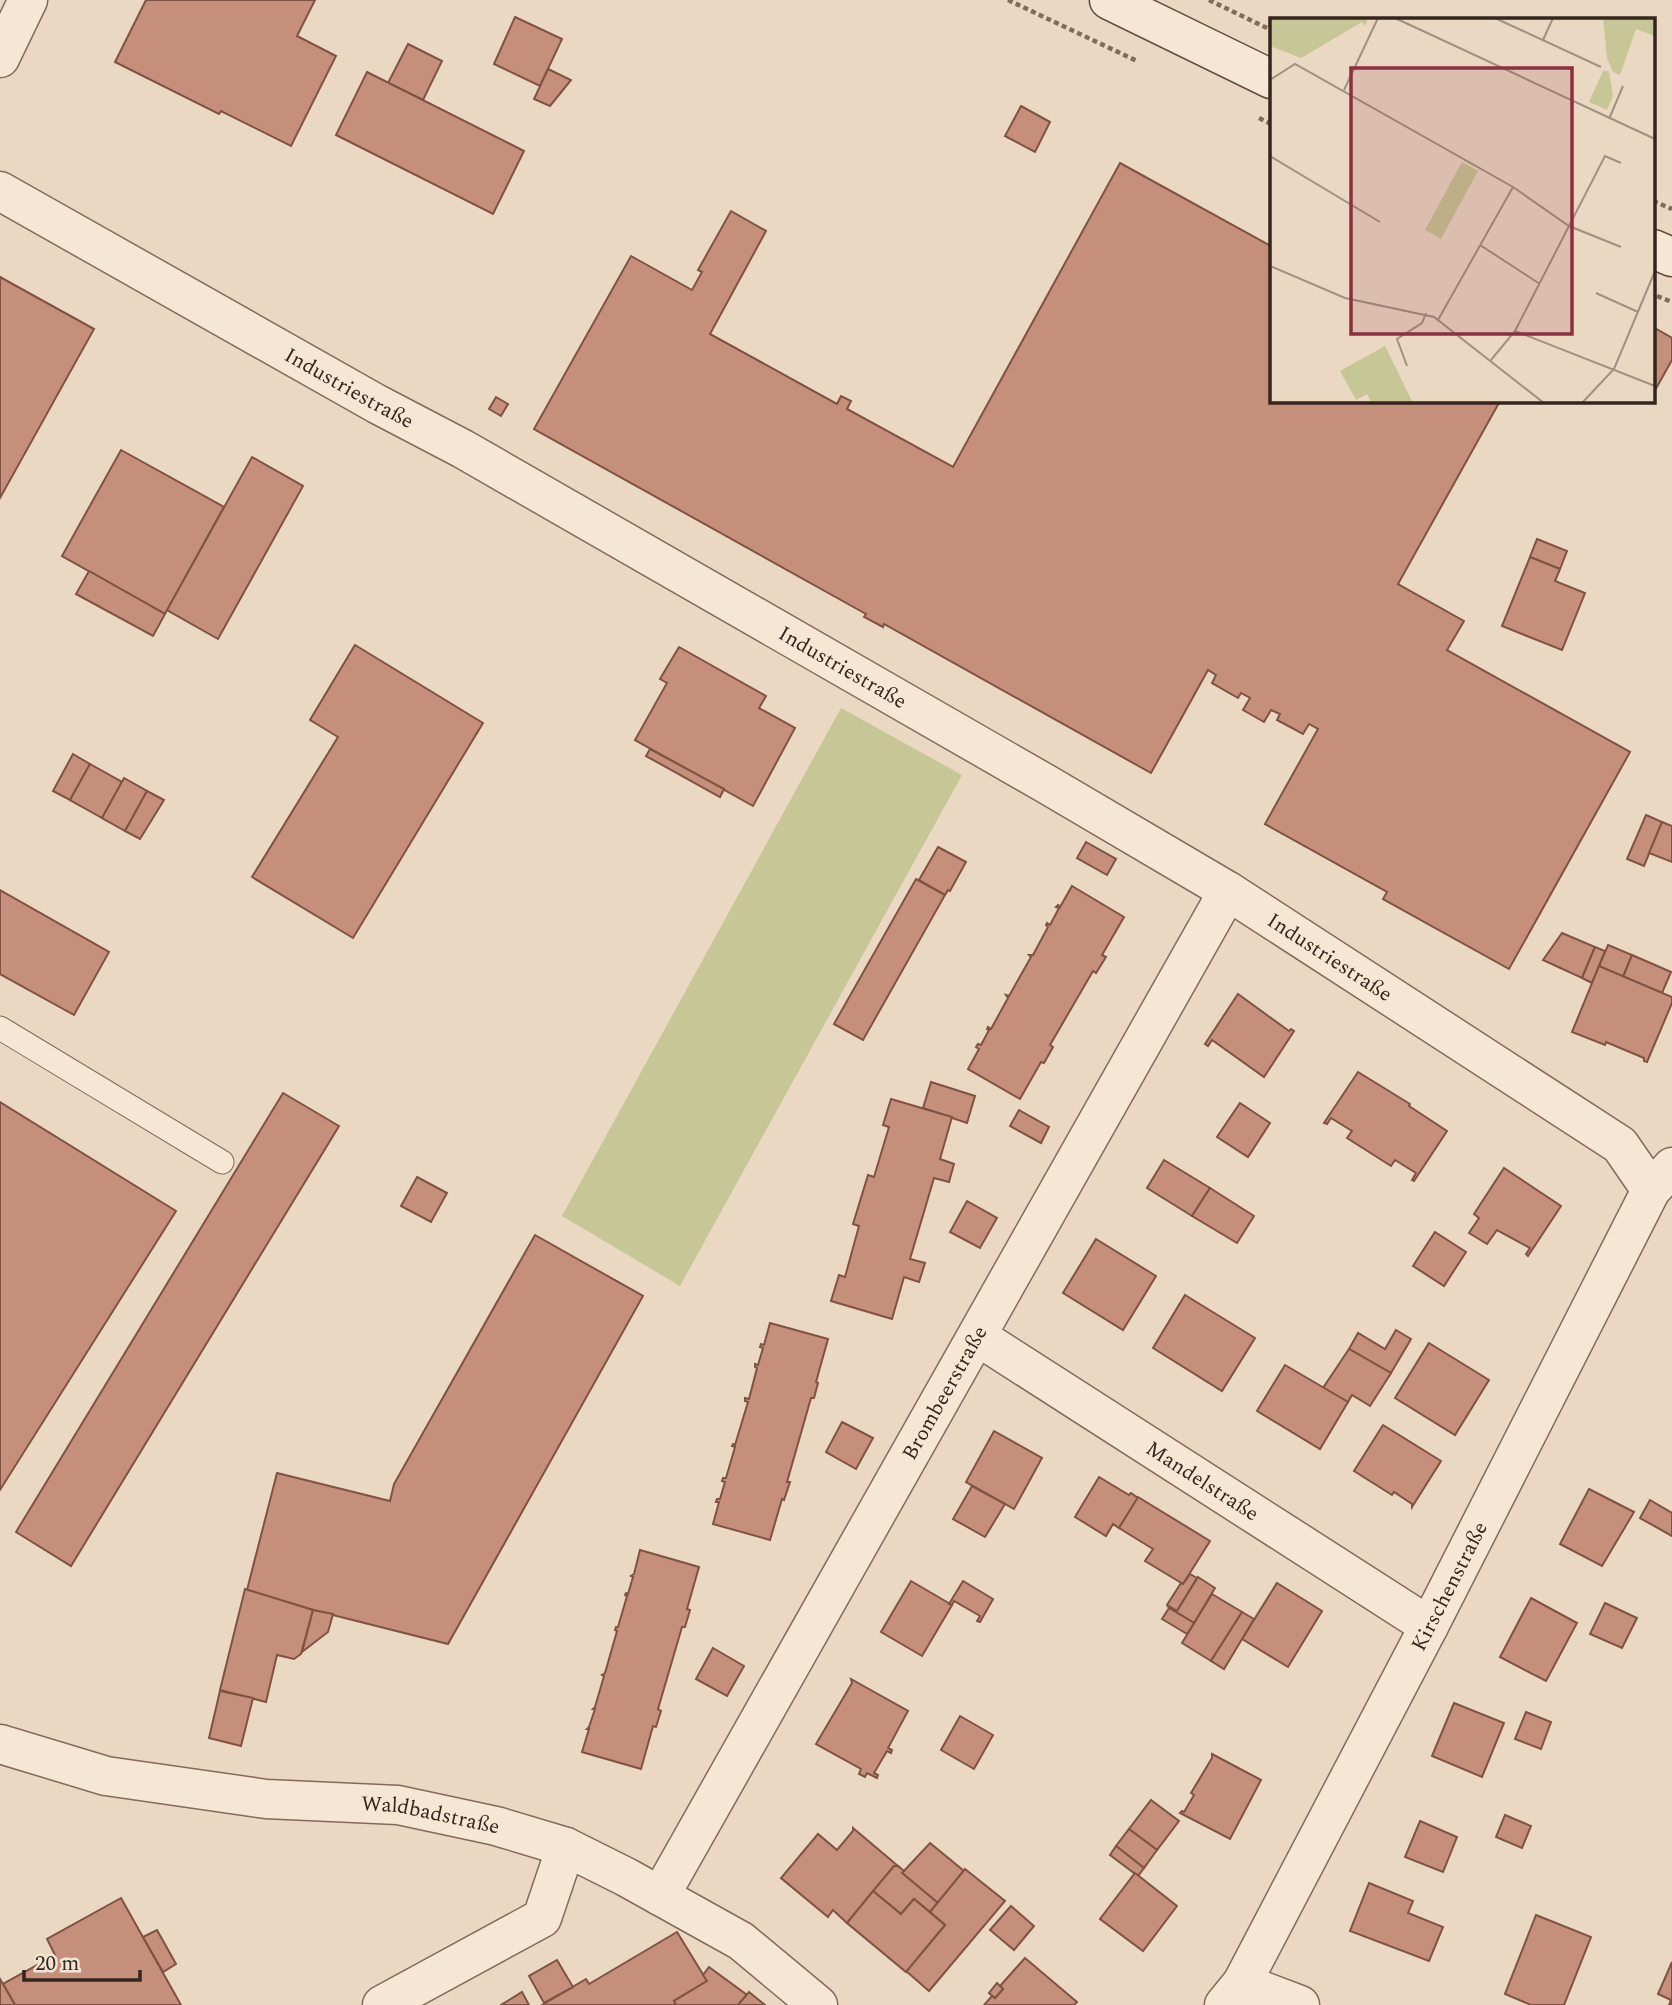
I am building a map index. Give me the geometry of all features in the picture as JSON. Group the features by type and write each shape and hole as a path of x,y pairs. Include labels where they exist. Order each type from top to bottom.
{"street":[{"path":"0,58 28,0"},
{"path":"1109,0 1270,79"},
{"name":"Industriestraße","path":"0,191 377,404 463,449 1228,891 1620,1145 1665,1185"},
{"path":"1654,249 1672,257"},
{"name":"Brombeerstraße","path":"660,1896 1228,891"},
{"name":"Kirschenstraße","path":"1233,1994 1665,1185"},
{"name":"Mandelstraße","path":"978,1336 1429,1626"},
{"name":"Waldbadstraße","path":"0,1744 106,1776 265,1799 398,1805 496,1826 566,1847 741,1941 818,2005"},
{"path":"382,2005 542,1918 566,1847"},
{"path":"1233,1994 1300,2005"}],"lane":[{"path":"0,1028 222,1162"}],"path":[{"path":"1209,0 1270,30"},
{"path":"1654,201 1672,209"},
{"path":"1654,294 1672,302"}],"shaded area":[{"path":"841,708 962,775 680,1286 562,1216"}],"building":[{"path":"146,0 315,0 297,36 336,56 291,146 221,111 219,114 115,62"},
{"path":"515,17 562,39 540,86 494,64"},
{"path":"408,44 442,61 423,100 388,83"},
{"path":"548,69 571,80 550,106 534,99"},
{"path":"367,72 524,151 493,214 336,135"},
{"path":"1021,106 1050,122 1035,152 1005,136"},
{"path":"1120,163 1270,245 1270,402 1499,402 1398,584 1464,621 1447,650 1630,752 1509,969 1383,899 1387,892 1265,824 1318,729 1309,724 1303,734 1277,720 1280,714 1271,710 1264,722 1243,710 1250,698 1241,693 1238,698 1212,683 1216,675 1208,670 1151,773 884,624 883,627 864,617 866,614 534,429 631,256 692,290 702,272 698,270 731,211 766,231 710,334 837,404 841,396 851,401 847,409 953,467"},
{"path":"0,277 94,329 0,498"},
{"path":"1654,328 1672,338 1672,360 1654,392"},
{"path":"496,397 508,404 501,416 489,409"},
{"path":"121,450 224,507 165,614 62,556"},
{"path":"252,457 303,486 218,639 167,610"},
{"path":"1537,539 1567,551 1560,569 1530,557"},
{"path":"1530,557 1560,569 1555,581 1585,593 1562,650 1502,626"},
{"path":"89,571 165,614 153,636 76,594"},
{"path":"355,645 483,723 353,938 252,877 338,737 310,720"},
{"path":"679,647 766,696 759,708 795,728 753,806 635,740 667,683 660,679"},
{"path":"650,749 724,789 720,797 646,756"},
{"path":"73,754 90,764 70,800 53,791"},
{"path":"90,764 122,782 102,818 70,800"},
{"path":"124,778 147,791 125,831 102,818"},
{"path":"147,791 164,800 140,839 125,831"},
{"path":"1646,815 1662,822 1644,866 1627,859"},
{"path":"1662,822 1672,826 1672,862 1649,853"},
{"path":"1086,842 1116,859 1107,875 1077,858"},
{"path":"938,847 966,862 945,895 919,880"},
{"path":"916,879 945,895 863,1040 834,1024"},
{"path":"1072,886 1124,917 1102,955 1106,957 1096,973 1093,971 1050,1045 1053,1047 1044,1063 1041,1062 1020,1099 968,1069 979,1049 976,1047 981,1045 988,1027 991,1029 1008,998 1006,995 1009,996 1031,957 1029,955 1033,955 1048,927 1047,923 1050,925 1059,908 1056,907 1060,907"},
{"path":"0,890 109,952 74,1015 0,974"},
{"path":"1562,933 1595,947 1582,978 1543,960"},
{"path":"1608,945 1632,955 1623,977 1599,966"},
{"path":"1595,947 1605,951 1592,983 1582,978"},
{"path":"1632,955 1671,972 1662,993 1623,977"},
{"path":"1599,966 1672,997 1672,1003 1647,1062 1644,1058 1606,1042 1605,1045 1572,1032"},
{"path":"1238,994 1289,1031 1294,1031 1264,1077 1212,1040 1208,1046 1205,1044"},
{"path":"1358,1072 1447,1131 1414,1181 1412,1180 1416,1173 1395,1160 1391,1166 1347,1138 1352,1131 1331,1118 1327,1124 1324,1123"},
{"path":"931,1082 975,1096 967,1123 923,1108"},
{"path":"283,1093 339,1126 71,1566 16,1532"},
{"path":"891,1099 952,1117 940,1159 954,1164 949,1182 934,1178 910,1259 925,1263 919,1282 904,1277 892,1319 831,1301 839,1275 845,1277 859,1226 853,1224 868,1175 874,1177 889,1127 883,1125"},
{"path":"0,1102 176,1211 0,1490"},
{"path":"1240,1103 1270,1123 1248,1157 1217,1137"},
{"path":"1019,1110 1049,1127 1041,1143 1010,1126"},
{"path":"1164,1160 1210,1188 1192,1216 1147,1188"},
{"path":"1504,1168 1561,1206 1528,1256 1526,1254 1530,1248 1497,1230 1487,1244 1469,1233 1479,1218 1474,1214"},
{"path":"417,1177 447,1193 431,1222 401,1206"},
{"path":"1210,1188 1254,1216 1237,1243 1192,1216"},
{"path":"967,1201 997,1218 980,1248 950,1232"},
{"path":"1435,1232 1466,1252 1444,1286 1413,1266"},
{"path":"535,1235 643,1296 448,1644 313,1610 247,1590 277,1473 390,1501 394,1484"},
{"path":"1096,1239 1156,1276 1123,1330 1063,1293"},
{"path":"1185,1295 1255,1338 1222,1391 1153,1348"},
{"path":"770,1323 828,1339 814,1398 811,1398 787,1482 790,1482 770,1540 713,1524 719,1502 716,1502 720,1499 725,1482 722,1481 726,1478 735,1447 732,1446 735,1445 748,1402 745,1398 749,1399 757,1368 755,1364 758,1365 763,1348 760,1347 761,1344 764,1345"},
{"path":"1396,1330 1411,1339 1391,1373 1349,1349 1358,1333 1385,1349"},
{"path":"1429,1343 1489,1380 1455,1435 1395,1398"},
{"path":"1349,1349 1391,1373 1370,1406 1352,1395 1348,1402 1323,1388"},
{"path":"1285,1365 1348,1402 1320,1449 1257,1411"},
{"path":"842,1422 873,1438 856,1469 826,1452"},
{"path":"1383,1425 1441,1461 1412,1507 1412,1504 1394,1492 1392,1495 1354,1471"},
{"path":"994,1431 1042,1458 1014,1509 966,1482"},
{"path":"1099,1477 1138,1498 1119,1528 1113,1524 1106,1536 1075,1517"},
{"path":"972,1486 1005,1504 985,1537 953,1519"},
{"path":"1589,1489 1634,1512 1602,1566 1560,1544"},
{"path":"1138,1497 1210,1541 1183,1584 1145,1561 1153,1549 1119,1528"},
{"path":"1650,1500 1672,1513 1672,1536 1640,1518"},
{"path":"640,1550 699,1567 687,1609 690,1610 685,1627 682,1627 658,1709 661,1711 656,1727 653,1726 641,1769 582,1752"},
{"path":"1190,1574 1197,1578 1177,1611 1167,1605"},
{"path":"1198,1577 1215,1588 1194,1623 1167,1606 1177,1611"},
{"path":"911,1581 952,1605 922,1656 881,1632"},
{"path":"963,1581 993,1599 980,1622 977,1621 980,1616 954,1601 952,1605 949,1604"},
{"path":"1277,1583 1322,1611 1288,1667 1242,1639"},
{"path":"245,1589 313,1610 301,1654 294,1659 277,1655 266,1702 220,1690"},
{"path":"1212,1594 1242,1612 1211,1661 1182,1643"},
{"path":"1531,1598 1577,1623 1546,1681 1500,1657"},
{"path":"1605,1603 1637,1618 1622,1648 1590,1634"},
{"path":"1169,1608 1194,1623 1187,1634 1162,1619"},
{"path":"313,1610 333,1614 328,1632 302,1652"},
{"path":"1242,1612 1254,1619 1224,1669 1211,1661"},
{"path":"713,1648 744,1666 727,1696 696,1679"},
{"path":"851,1679 908,1711 888,1748 892,1750 891,1753 887,1751 874,1773 878,1775 877,1778 867,1773 865,1777 859,1774 861,1769 816,1744 852,1683"},
{"path":"220,1691 253,1698 241,1746 209,1738"},
{"path":"1454,1703 1504,1723 1482,1777 1432,1756"},
{"path":"1526,1712 1551,1722 1541,1749 1515,1739"},
{"path":"960,1716 993,1735 974,1769 941,1750"},
{"path":"1212,1754 1261,1780 1230,1839 1180,1813 1184,1812 1194,1795 1191,1793"},
{"path":"1151,1800 1179,1821 1157,1850 1129,1829"},
{"path":"1505,1815 1531,1826 1522,1848 1496,1837"},
{"path":"1420,1821 1457,1837 1443,1872 1405,1857"},
{"path":"853,1828 898,1866 894,1866 847,1923 833,1910 828,1917 781,1878 818,1834 837,1850"},
{"path":"1129,1829 1157,1850 1144,1868 1116,1846"},
{"path":"930,1843 964,1871 938,1903 902,1873"},
{"path":"1116,1846 1144,1868 1138,1876 1110,1855"},
{"path":"894,1866 904,1871 902,1873 938,1903 930,1912 914,1899 901,1914 873,1891"},
{"path":"965,1869 1005,1901 929,1991 906,1971 945,1925 930,1912"},
{"path":"1135,1873 1177,1906 1143,1951 1100,1919"},
{"path":"1369,1883 1413,1901 1408,1913 1443,1927 1429,1961 1350,1931"},
{"path":"873,1891 901,1914 914,1899 945,1925 906,1972 847,1923"},
{"path":"121,1898 181,2005 15,2005 3,1984 55,1955 47,1939"},
{"path":"1011,1906 1034,1926 1014,1950 990,1930"},
{"path":"1536,1915 1591,1937 1564,2005 1531,2005 1505,1994"},
{"path":"157,1930 176,1964 163,1972 143,1937"},
{"path":"677,1932 707,1981 674,2001 676,2005 542,2005 586,1979 589,1984"},
{"path":"1025,1958 1077,2002 1074,2005 984,2005 1003,1989 1000,1986"},
{"path":"557,1960 573,1987 544,2003 529,1976"},
{"path":"1672,1962 1672,2005 1669,2005 1671,2000 1658,1994"},
{"path":"709,1967 747,1995 738,2005 676,2005 674,2001 707,1981 703,1975"},
{"path":"0,1979 3,1984 15,2005 0,2005"},
{"path":"997,1983 1003,1989 995,1998 989,1993"},
{"path":"522,1992 529,2005 501,2005"},
{"path":"749,1992 765,2005 738,2005"}]}
